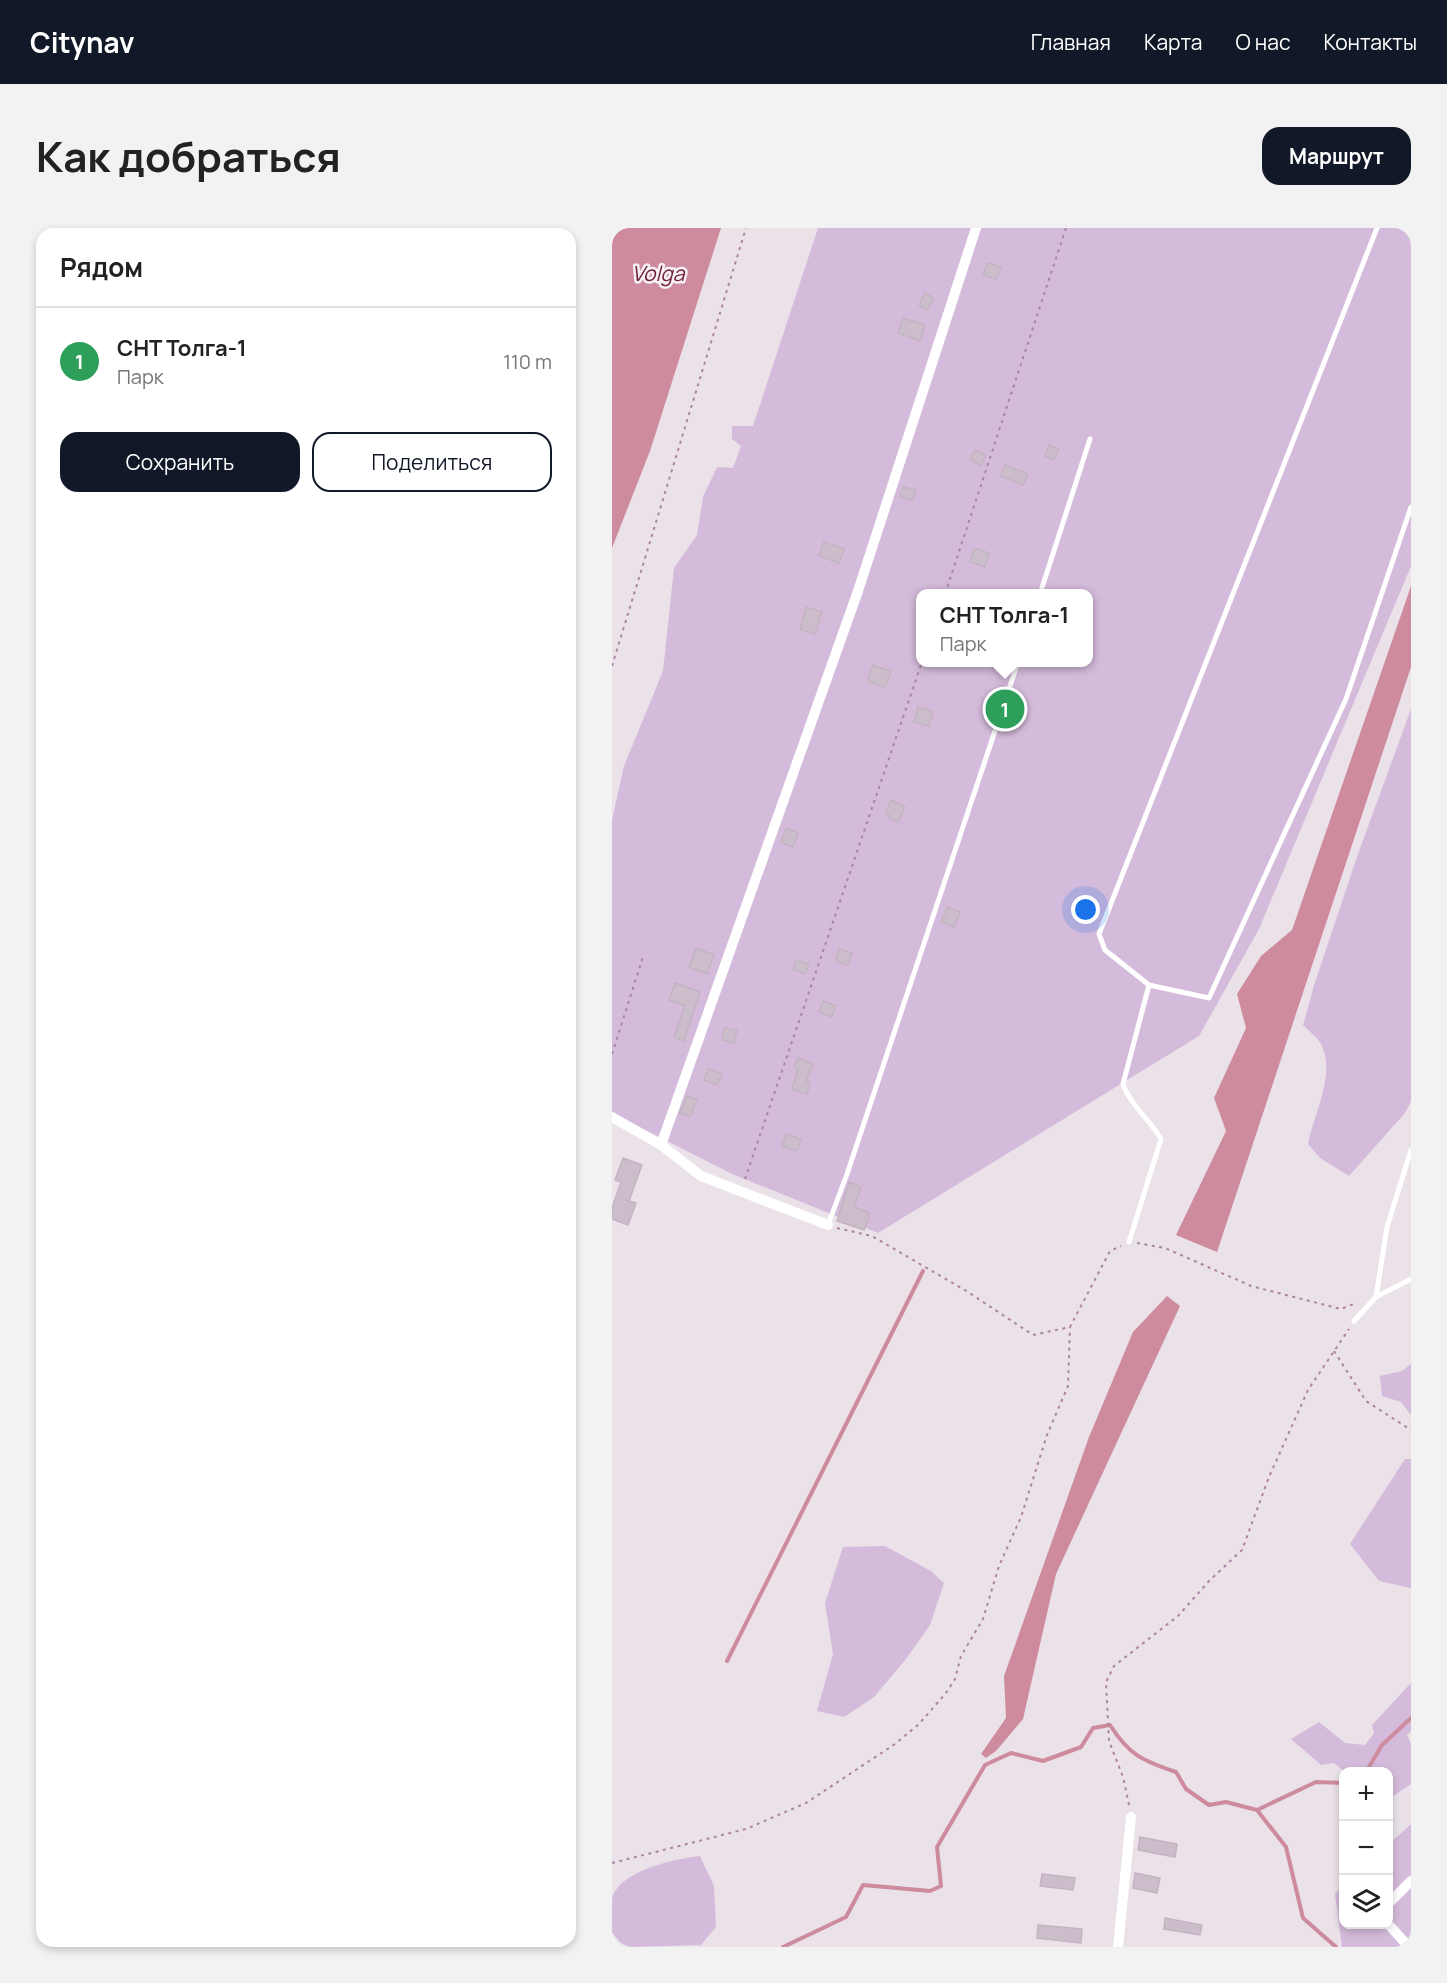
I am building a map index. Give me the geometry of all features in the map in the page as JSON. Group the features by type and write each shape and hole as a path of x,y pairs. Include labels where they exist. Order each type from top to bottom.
{"street":[{"path":"661,1145 858,591 976,228"},
{"path":"612,1116 661,1145 701,1176 828,1225"},
{"path":"1118,1947 1131,1817"},
{"path":"1393,1900 1411,1881"},
{"path":"1393,1929 1409,1947"}],"lane":[{"path":"1377,228 1099,934 1105,950 1149,985 1209,998 1346,699 1411,507"},
{"path":"1042,589 1090,439"},
{"path":"828,1225 1017,667"},
{"path":"1129,1242 1161,1139 1150,1121 1127,1096 1123,1084 1149,985"},
{"path":"1376,1297 1387,1227 1411,1150"},
{"path":"1354,1321 1376,1297 1411,1279"}],"path":[{"path":"612,666 746,228"},
{"path":"947,589 1066,228"},
{"path":"741,1191 921,667"},
{"path":"612,1054 643,957"},
{"path":"828,1225 851,1233 872,1236 959,1287 1033,1335 1070,1327"},
{"path":"612,1863 746,1829 806,1803 895,1744 919,1724 945,1693 955,1679 961,1656 983,1619 999,1566 1021,1517 1047,1435 1068,1386 1070,1327 1110,1251 1129,1242 1165,1248 1251,1286 1341,1309 1376,1297"},
{"path":"1131,1817 1123,1777 1109,1741 1106,1682 1114,1666 1178,1616 1209,1581 1242,1550 1269,1477 1308,1390 1354,1321"},
{"path":"1334,1351 1366,1401 1411,1430"}],"shaded area":[{"path":"818,228 1411,228 1411,566 1259,929 1199,1036 878,1233 732,1174 612,1113 612,820 624,766 663,671 674,568 697,535 703,497 717,467 733,468 741,446 732,439 732,426 753,426"},
{"path":"1411,709 1411,1101 1405,1113 1349,1176 1320,1158 1308,1144 1322,1095 1326,1070 1322,1046 1303,1025 1358,854"},
{"path":"1411,1364 1411,1415 1401,1402 1382,1396 1380,1376 1402,1371"},
{"path":"1405,1459 1411,1459 1411,1588 1379,1581 1350,1544"},
{"path":"885,1546 931,1571 944,1583 930,1625 906,1659 874,1697 844,1717 817,1711 833,1654 825,1603 843,1547"},
{"path":"1411,1683 1411,1731 1407,1735 1411,1744 1411,1784 1393,1796 1393,1767 1339,1767 1334,1763 1321,1765 1291,1739 1319,1722 1345,1743 1365,1745 1374,1733 1372,1725"},
{"path":"1411,1824 1411,1947 1342,1947 1340,1929 1393,1929 1393,1840"},
{"path":"700,1856 714,1886 716,1927 701,1945 630,1947 621,1943 612,1933 612,1900 616,1890 624,1881 648,1868"},
{"path":"1339,1890 1339,1924 1335,1894"}],"water":[{"name":"Volga","path":"612,228 721,228 650,451 612,548"},
{"path":"1411,586 1411,667 1217,1252 1176,1235 1226,1131 1214,1098 1246,1028 1237,994 1261,956 1292,930"},
{"path":"1167,1296 1180,1306 1056,1574 1023,1719 996,1751 986,1758 981,1754 1006,1718 1004,1676 1089,1437 1133,1332"}],"building":[{"path":"988,263 1001,267 996,279 983,275"},
{"path":"925,293 934,298 927,310 919,305"},
{"path":"903,318 925,325 920,341 898,333"},
{"path":"1049,445 1059,449 1054,460 1045,456"},
{"path":"975,450 986,455 981,465 970,460"},
{"path":"1005,465 1028,474 1023,485 1001,476"},
{"path":"903,487 916,490 913,500 900,497"},
{"path":"824,542 844,549 839,563 819,556"},
{"path":"974,548 989,553 985,567 970,562"},
{"path":"806,607 822,612 815,634 800,629"},
{"path":"873,665 891,671 885,687 867,681"},
{"path":"918,707 933,711 929,726 914,722"},
{"path":"891,800 905,807 898,822 889,818 890,815 885,813"},
{"path":"786,828 798,833 793,847 781,843"},
{"path":"947,907 960,912 954,927 941,922"},
{"path":"696,948 714,955 707,974 689,967"},
{"path":"839,949 852,953 848,965 835,961"},
{"path":"796,960 809,964 805,974 793,969"},
{"path":"675,983 700,992 684,1041 674,1037 685,1006 669,1000"},
{"path":"823,1001 836,1006 832,1017 819,1012"},
{"path":"724,1028 737,1030 734,1043 722,1040"},
{"path":"798,1058 813,1064 806,1081 810,1083 807,1094 792,1089 798,1070 794,1068"},
{"path":"708,1069 722,1074 717,1085 704,1080"},
{"path":"687,1096 697,1100 690,1117 680,1113"},
{"path":"786,1134 801,1139 797,1151 782,1146"},
{"path":"623,1158 642,1165 629,1201 636,1203 628,1225 612,1219 612,1208 621,1182 615,1180"},
{"path":"849,1182 861,1187 854,1207 870,1213 864,1230 837,1221"},
{"path":"1140,1837 1177,1844 1175,1857 1138,1850"},
{"path":"1135,1873 1160,1878 1157,1893 1133,1888"},
{"path":"1042,1874 1075,1878 1073,1890 1040,1886"},
{"path":"1165,1918 1202,1925 1200,1935 1164,1929"},
{"path":"1038,1925 1082,1929 1081,1943 1037,1938"}],"waterway":[{"path":"727,1661 923,1271"},
{"path":"1369,1767 1382,1745 1411,1718"},
{"path":"783,1947 846,1917 863,1885 930,1891 941,1886 937,1847 985,1765 1011,1753 1043,1761 1081,1747 1093,1728 1110,1725 1138,1756 1176,1772 1186,1789 1209,1805 1226,1802 1257,1810 1286,1847 1303,1918 1336,1947"},
{"path":"1257,1810 1316,1782 1339,1783"}],"place":[{"name":"СНТ Толга-1","path":"1005,709"}]}
